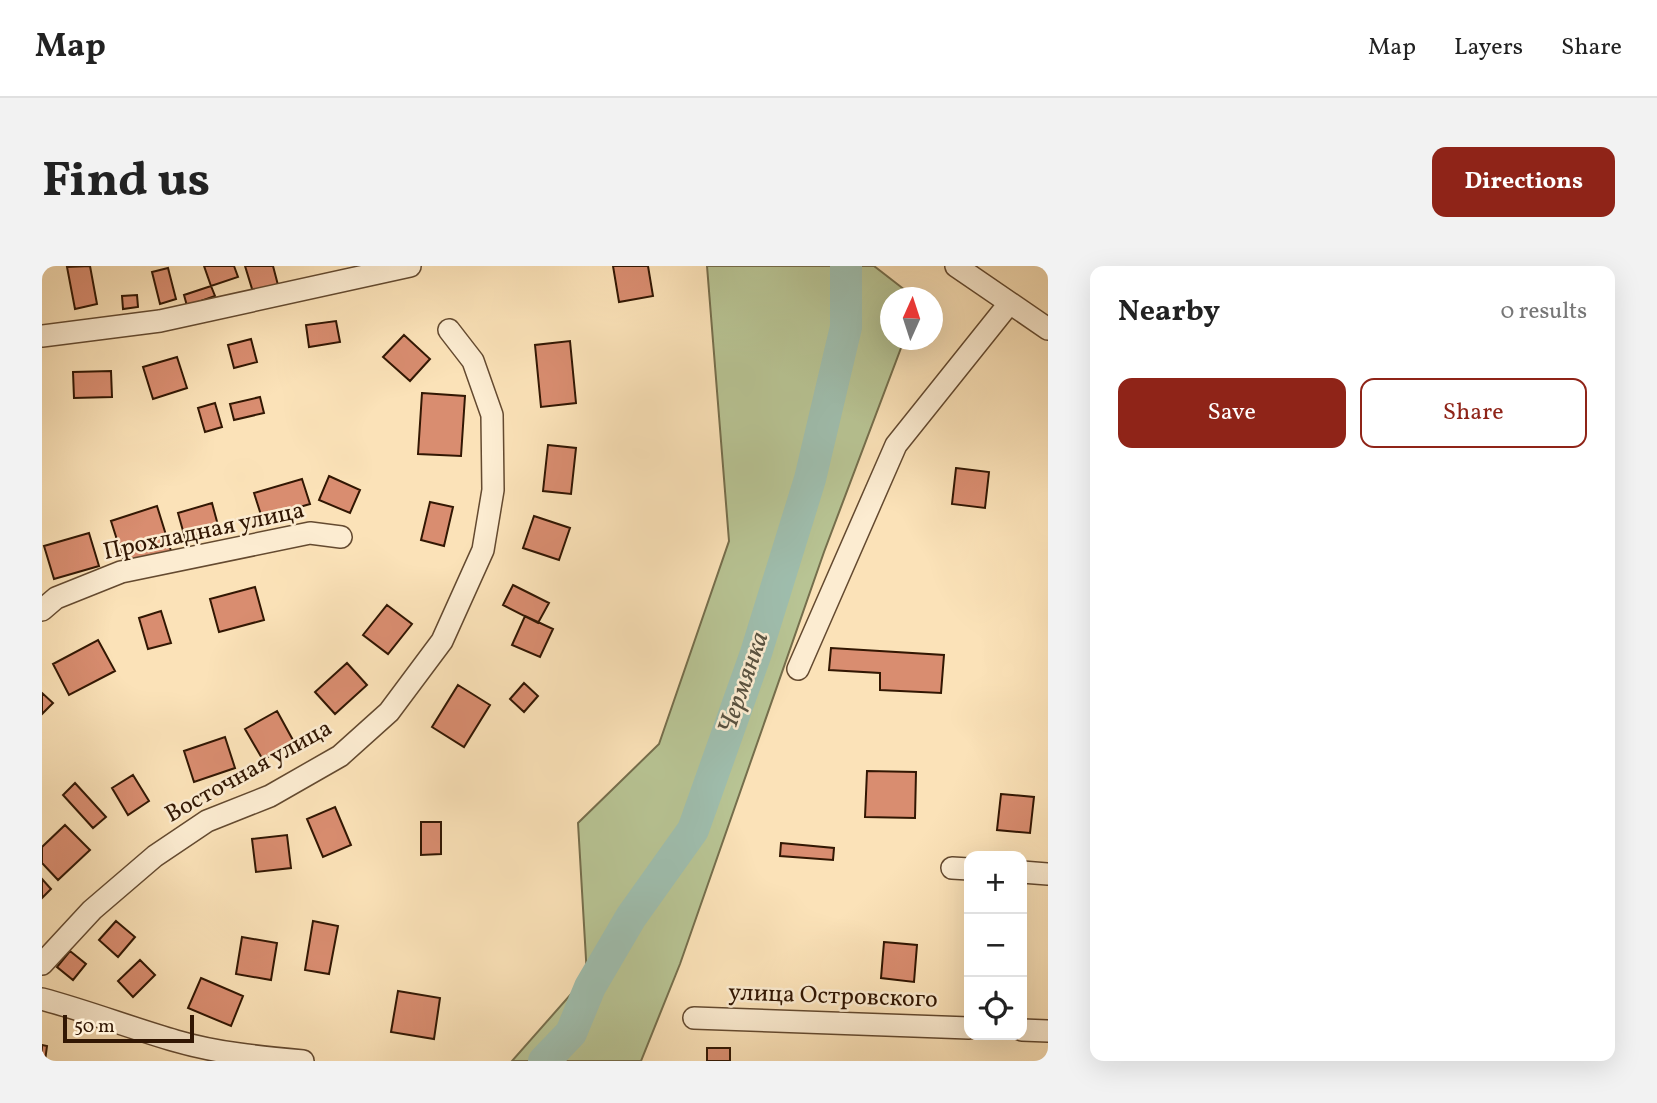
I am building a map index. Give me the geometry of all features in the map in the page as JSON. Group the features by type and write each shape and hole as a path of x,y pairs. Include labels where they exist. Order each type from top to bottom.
{"street":[{"path":"42,336 160,321 410,266"},
{"path":"956,266 1009,304 1047,326"},
{"path":"798,669 896,445 1009,304"},
{"name":"Восточная улица","path":"42,964 92,910 155,856 207,821 270,796 340,756 388,712 442,641 483,550 493,490 492,415 473,360 449,330"},
{"name":"Прохладная улица","path":"42,610 55,598 121,572 310,533 341,537"},
{"path":"1027,872 1048,874"},
{"path":"42,999 98,1014 176,1041 233,1054 303,1061"},
{"name":"улица Островского","path":"694,1018 964,1028"},
{"path":"1027,1030 1048,1031"}],"green space":[{"path":"707,266 874,266 901,287 880,287 880,350 900,350 824,552 680,964 641,1061 512,1061 587,976 578,823 659,744 729,541"}],"building":[{"path":"90,266 97,304 75,309 67,267"},
{"path":"204,266 234,266 238,277 211,286"},
{"path":"245,266 273,266 278,285 253,292"},
{"path":"613,266 648,266 653,296 619,302"},
{"path":"168,268 176,299 160,304 152,272"},
{"path":"211,286 215,296 187,306 184,295"},
{"path":"137,295 138,307 123,309 122,296"},
{"path":"336,321 340,342 309,347 306,325"},
{"path":"404,335 430,359 410,381 383,357"},
{"path":"251,339 257,362 234,368 228,345"},
{"path":"570,341 576,403 541,407 535,345"},
{"path":"177,357 187,388 153,399 143,367"},
{"path":"111,371 112,397 74,398 73,372"},
{"path":"422,393 465,396 461,456 418,454"},
{"path":"260,397 264,413 234,420 230,404"},
{"path":"215,403 222,427 205,432 198,408"},
{"path":"548,445 576,448 571,494 543,491"},
{"path":"956,468 989,472 985,508 952,504"},
{"path":"329,476 360,490 350,513 319,500"},
{"path":"302,479 310,504 262,518 254,493"},
{"path":"430,502 453,507 444,546 421,540"},
{"path":"212,503 219,529 185,538 178,513"},
{"path":"157,506 171,551 125,565 111,521"},
{"path":"534,516 570,528 559,560 523,548"},
{"path":"89,533 99,566 54,579 44,546"},
{"path":"513,585 549,603 538,623 503,605"},
{"path":"255,587 264,620 219,632 210,599"},
{"path":"387,605 412,624 388,654 363,635"},
{"path":"161,611 171,643 148,649 139,618"},
{"path":"525,616 553,629 540,657 512,645"},
{"path":"98,640 115,671 69,695 53,664"},
{"path":"831,648 944,655 941,693 880,690 880,673 829,670"},
{"path":"347,663 367,685 335,714 315,692"},
{"path":"524,683 538,696 524,712 510,699"},
{"path":"458,685 490,705 464,747 432,727"},
{"path":"42,693 53,703 42,714"},
{"path":"277,711 294,742 263,760 245,729"},
{"path":"225,737 235,768 194,782 184,751"},
{"path":"867,771 916,772 915,818 865,817"},
{"path":"133,775 149,801 128,815 112,788"},
{"path":"75,783 106,817 93,828 63,795"},
{"path":"1001,794 1034,797 1030,833 997,830"},
{"path":"335,807 351,845 323,857 307,819"},
{"path":"421,822 441,822 441,854 421,855"},
{"path":"65,825 90,850 58,880 42,863 42,847"},
{"path":"287,835 291,868 256,872 252,839"},
{"path":"781,843 834,848 833,860 780,856"},
{"path":"42,879 51,889 42,898"},
{"path":"116,921 135,937 118,957 99,940"},
{"path":"313,921 338,926 329,974 305,970"},
{"path":"242,937 277,943 271,980 236,974"},
{"path":"884,942 917,945 914,982 881,978"},
{"path":"70,951 86,964 73,980 57,967"},
{"path":"140,960 155,975 133,997 118,981"},
{"path":"201,978 243,996 231,1026 188,1008"},
{"path":"398,991 440,998 434,1039 391,1032"},
{"path":"42,1045 47,1046 45,1061 42,1061"},
{"path":"707,1048 730,1048 730,1061 707,1061"}],"waterway":[{"name":"Чермянка","path":"544,1061 571,1033 590,987 631,917 693,830 756,653 810,479 846,327 846,266"}]}
